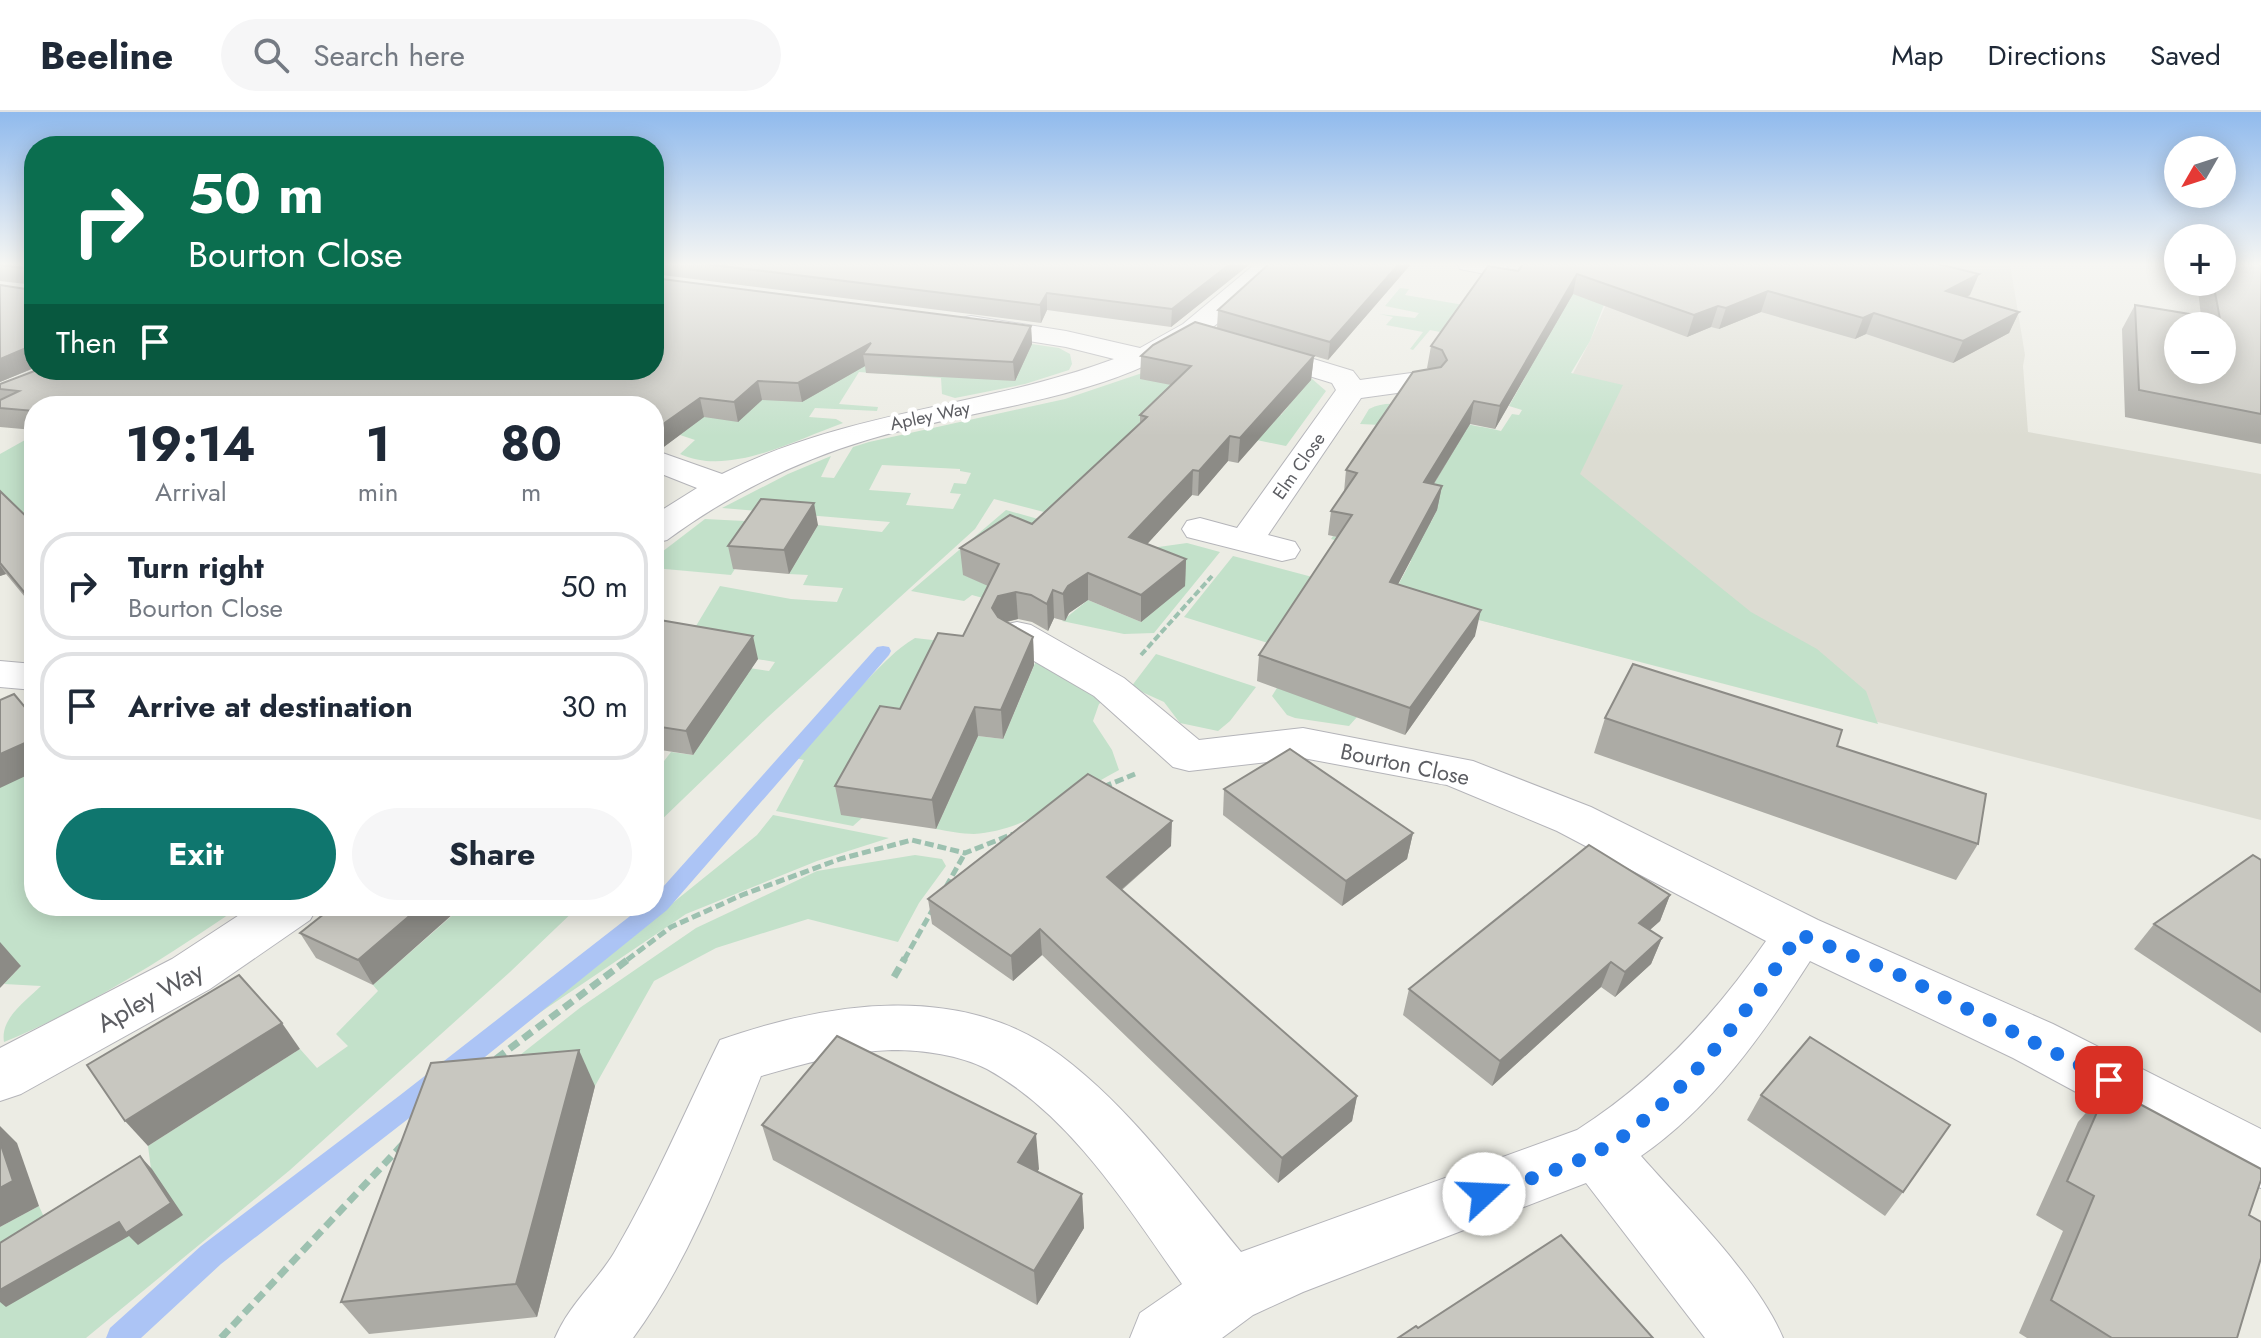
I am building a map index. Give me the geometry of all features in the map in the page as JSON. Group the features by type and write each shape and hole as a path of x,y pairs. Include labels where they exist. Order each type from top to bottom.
{"street":[{"path":"949,321 1041,334 1141,357"},
{"name":"Apley Way","path":"664,525 723,486 781,459 842,437 1039,393 1091,377 1141,357 1190,332 1203,321"},
{"path":"1190,332 1343,377 1351,390 1426,380"},
{"name":"Elm Close","path":"1246,541 1351,390"},
{"path":"664,464 723,486"},
{"path":"1200,529 1282,550"},
{"path":"1017,634 1109,687 1189,756"},
{"path":"0,674 24,676"},
{"name":"Bourton Close","path":"1189,756 1303,743 1457,772 1574,819 1799,934 1902,976 2027,1037 2261,1160"},
{"name":"Apley Way","path":"0,1076 191,974 277,916"},
{"path":"1165,1338 1229,1291 1381,1229 1510,1185 1597,1151 1628,1133 1666,1101 1717,1047 1758,997 1799,934"},
{"path":"590,1338 636,1279 700,1151 740,1057 864,1029 897,1027 958,1036 1007,1052 1054,1085 1099,1130 1229,1291"},
{"path":"1597,1151 1680,1249 1748,1338"}],"path":[{"path":"1109,687 1187,607 1232,550 1246,541"},
{"path":"1101,788 1189,756"},
{"path":"488,1066 671,927 728,901 840,859 912,840 965,853 1020,831"},
{"path":"942,893 965,853"},
{"path":"864,1029 934,907"},
{"path":"221,1338 410,1135"}],"shaded area":[{"path":"1599,321 2019,321 2025,355 2023,366 2028,432 2261,474 2261,820 1448,612"}],"green space":[{"path":"1389,321 1598,321 1571,373 1623,385 1580,474 1751,612 1817,649 1866,691 1878,724 1410,602 1357,717 1349,726 1287,715 1272,696 1280,683 1284,648 1184,617 1233,556 1316,578 1396,589 1411,561 1331,539 1333,536 1392,551 1421,521 1431,522 1437,510 1375,469 1435,482 1465,429 1360,424 1369,409 1400,404 1456,422 1501,431 1512,414 1519,415 1522,410 1509,406 1527,374 1486,366 1496,343 1430,330 1413,350 1410,349 1423,332 1386,325"},
{"path":"969,335 1059,348 1070,354 1072,364 1069,370 1025,384 955,398 942,394 941,378 859,372 839,404 878,407 877,411 815,408 809,417 836,419 843,423 762,454 719,461 699,460 680,454 695,440 680,435 698,421 664,409 664,396 199,396 316,380 664,380 664,369"},
{"path":"1151,370 1215,394 1210,400 1281,415 1311,378 1326,391 1286,446 1247,438 1067,518 994,499 975,529 768,717 664,817 664,761 671,752 693,755 729,665 769,671 775,662 716,652 687,641 720,586 791,599 837,602 843,588 803,585 808,575 789,574 818,525 882,532 890,522 722,508 831,456 821,477 834,478 853,447 1065,399","holes":["882,465 971,473 966,484 954,483 950,493 961,494 953,509 906,505 911,493 869,490"]},
{"path":"24,441 24,516 4,523 0,519 0,454"},
{"path":"1006,510 1144,549 1187,543 1220,552 1154,633 1124,634 1062,621 1088,600 1141,622 1184,586 964,575 1018,598 1008,605 972,595 964,601 911,591"},
{"path":"705,519 765,522 731,575 664,569 664,550"},
{"path":"915,638 976,645 862,818 853,826 776,811 804,760 790,757 890,657"},
{"path":"1156,654 1256,687 1230,721 1218,731 1180,723 1164,702 1131,687"},
{"path":"1038,656 1105,700 1099,704 1093,721 1112,750 1119,770 1049,810 1012,826 974,834 936,829 978,736 1003,739"},
{"path":"24,771 24,916 226,916 126,980 4,1042 10,1018 41,986 4,984 21,966 0,965 0,775"},
{"path":"773,815 889,838 817,861 686,914 520,1026 656,916 664,916 664,910 757,835"},
{"path":"915,855 942,859 946,866 919,903 898,942 808,919 716,948 654,981 595,1086 496,1074 581,1007 696,928 817,871"},
{"path":"452,916 569,916 290,1170 86,1338 0,1338 0,1227 39,1206 51,1233 151,1169 148,1146 300,1049 317,1068 348,1046 336,1034 378,991 373,985"}],"building":[{"path":"0,321 24,321 24,349 0,359"},
{"path":"664,321 993,321 1031,326 1013,362 863,354 871,343 798,383 758,381 734,402 700,398 664,423 664,396 24,396 24,410 0,408 0,400 19,391 0,389 0,384 24,375 24,380 664,380"},
{"path":"1257,321 1348,321 1330,342"},
{"path":"1449,321 1549,321 1500,406 1474,401 1424,482 1442,486 1390,582 1481,610 1410,708 1259,655 1352,515 1331,511 1357,473 1346,470 1413,372 1441,367 1447,360 1442,350 1431,346"},
{"path":"1900,321 2001,321 1963,341"},
{"path":"2136,321 2164,321 2164,384 2236,384 2236,321 2261,321 2261,414 2139,390"},
{"path":"1195,322 1314,356 1240,438 1230,436 1199,471 1193,470 1129,537 1186,559 1141,595 1088,573 1068,586 1063,594 1053,590 1047,604 1031,595 1016,592 998,596 992,608 998,617 1033,637 1001,710 975,707 932,800 835,786 880,706 900,709 938,633 963,636 999,564 960,548 1010,515 1032,524 1147,417 1140,415 1191,366 1141,356 1153,345"},
{"path":"0,491 24,514 24,592 0,563"},
{"path":"761,499 814,503 784,550 728,546"},
{"path":"664,621 753,636 686,731 664,728"},
{"path":"1633,664 1842,730 1837,746 1986,794 1978,844 1605,718"},
{"path":"14,694 24,706 24,743 0,754 0,700"},
{"path":"1290,749 1413,833 1346,881 1224,789"},
{"path":"1088,774 1172,821 1107,877 1357,1096 1282,1158 1040,929 1011,956 928,899"},
{"path":"1589,845 1670,895 1639,923 1662,938 1625,972 1611,962 1500,1061 1409,989"},
{"path":"2253,855 2261,860 2261,992 2154,924"},
{"path":"321,916 409,916 358,960 300,933"},
{"path":"239,975 282,1023 125,1121 87,1065"},
{"path":"837,1036 1036,1134 1018,1162 1082,1194 1034,1271 762,1125"},
{"path":"1810,1037 1950,1125 1903,1192 1761,1095"},
{"path":"579,1050 516,1284 341,1302 431,1063"},
{"path":"2108,1087 2261,1169 2261,1180 2249,1215 2261,1222 2261,1258 2237,1338 2112,1338 2051,1300 2094,1196 2067,1181"},
{"path":"0,1142 13,1181 0,1188"},
{"path":"140,1156 171,1203 126,1233 119,1222 0,1290 0,1243"},
{"path":"1561,1235 1653,1338 1398,1338 1416,1326 1418,1328"}],"waterway":[{"path":"664,899 883,651"},
{"path":"120,1338 211,1255 645,916"}],"route":[{"path":"1484,1194 1597,1151 1628,1133 1666,1101 1717,1047 1758,997 1799,934 1902,976 2109,1080"}]}
